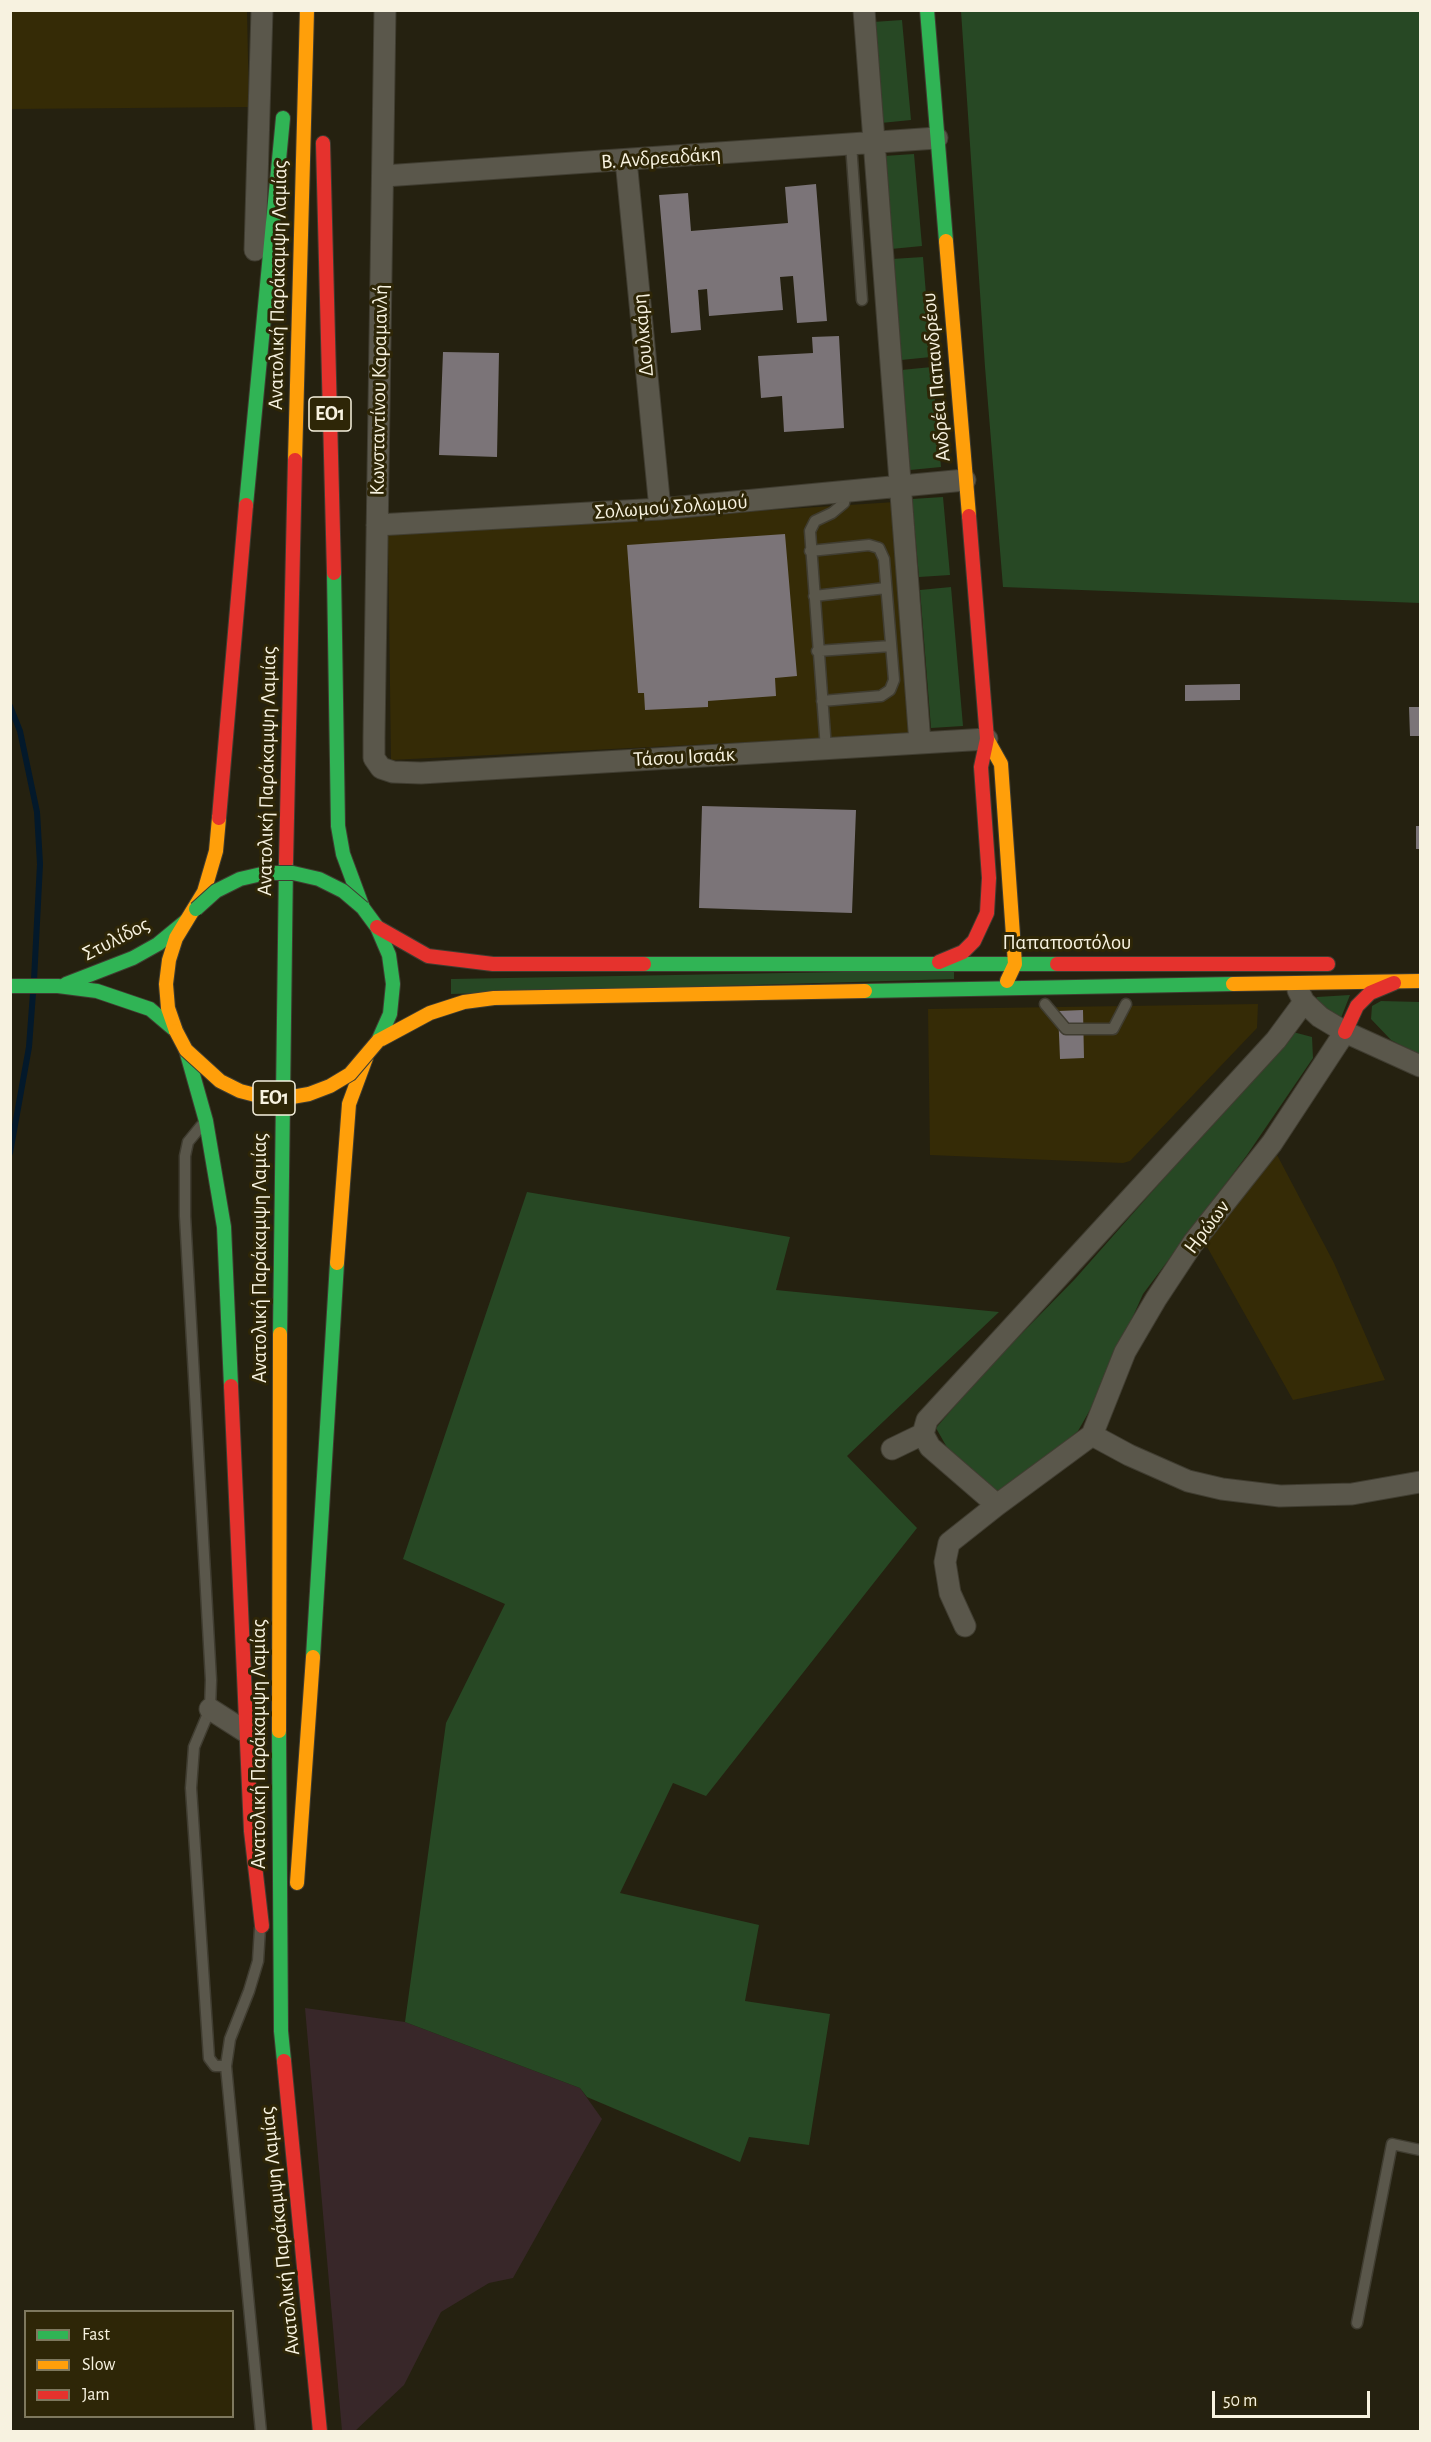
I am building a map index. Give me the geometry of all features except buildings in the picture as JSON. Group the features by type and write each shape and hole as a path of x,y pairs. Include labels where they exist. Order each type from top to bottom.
{"main road":[{"path":"290,80 307,10"},
{"path":"307,10 320,105"},
{"name":"Ανατολική Παράκαμψη Λαμίας","path":"307,10 298,295 281,1133 279,1825 281,2031 320,2432"},
{"name":"Ανδρέα Παπανδρέου","path":"927,10 987,739 981,767 989,878 987,913 974,941 963,952 935,963"},
{"name":"ΕΟ1","path":"191,914 216,891 240,879 266,873 293,873 319,879 343,891 363,908 377,927 389,954 393,984 390,1014 378,1041 366,1058 350,1074 319,1090 286,1098 263,1097 240,1091 220,1081 201,1067 186,1050 168,1008 166,984 169,960 176,938 211,875 216,851 242,574 249,453 285,103"},
{"name":"ΕΟ1","path":"323,129 337,700 336,796 343,854 363,908"},
{"name":"Ανδρέα Παπανδρέου","path":"987,739 1001,764 1015,964 1004,987"},
{"name":"Στυλίδος","path":"58,986 97,974 133,958 158,944 191,914"},
{"name":"Παπαποστόλου","path":"377,927 428,956 493,964 1015,964 1298,983 1341,964"},
{"path":"1345,1032 1357,1006 1370,993 1384,985 1401,981"},
{"name":"Παπαποστόλου","path":"378,1041 430,1013 464,1002 494,998 1420,981"},
{"name":"Στυλίδος","path":"10,986 58,986 97,991 150,1009 176,1031"},
{"path":"186,1050 206,1121 224,1227 251,1831 261,1919 281,2031"},
{"path":"281,2031 303,1829 344,1147 349,1104 355,1082 366,1058"}],"street":[{"path":"249,453 262,10"},
{"name":"Κωνσταντίνου Καραμανλή","path":"381,768 374,758 385,10"},
{"path":"864,10 898,487 920,743"},
{"name":"Β. Ανδρεαδάκη","path":"384,176 937,138"},
{"name":"Δουλκάρη","path":"627,160 660,509"},
{"name":"Σολωμού Σολωμού","path":"377,525 660,509 965,480"},
{"name":"Τάσου Ισαάκ","path":"381,768 393,772 421,773 987,739"},
{"path":"1298,983 1320,1017 1345,1032 1420,1066"},
{"path":"997,1505 930,1447 923,1434 927,1420 1276,1040 1298,983"},
{"name":"Ηρώων","path":"1092,1435 1125,1352 1156,1299 1192,1243 1272,1143 1345,1032"},
{"path":"892,1449 923,1434"},
{"path":"965,1626 950,1593 945,1562 949,1543 1092,1435 1129,1455 1180,1477 1222,1489 1280,1496 1352,1494 1420,1482"},
{"path":"210,1710 246,1732"}],"lane":[{"path":"852,144 862,300"},
{"path":"826,749 817,651 810,531 815,520 832,513 844,503 846,492"},
{"path":"810,551 869,545 879,548 884,559 894,680 890,690 881,696 822,700"},
{"path":"814,596 886,588"},
{"path":"817,651 891,646"},
{"path":"1045,1004 1065,1029 1113,1029 1126,1004"},
{"path":"206,1121 188,1142 185,1156 185,1216 212,1680 210,1710 194,1747 191,1788 209,2058 215,2066 226,2066"},
{"path":"261,1919 258,1961 249,1992 230,2039 226,2066 261,2432"},
{"path":"1357,2323 1392,2144 1420,2150"}],"shaded area":[{"path":"10,11 247,11 249,107 11,109"},
{"path":"895,502 913,734 391,760 388,535"},
{"path":"1258,1004 1257,1028 1130,1161 1123,1163 930,1155 928,1009"},
{"path":"1276,1153 1334,1263 1385,1380 1293,1400 1206,1245"},
{"path":"305,2008 405,2022 580,2088 602,2119 513,2278 489,2283 441,2312 404,2385 355,2431 342,2431"}],"green space":[{"path":"961,11 1420,11 1420,603 1003,587 985,367"},
{"path":"902,20 911,120 881,123 873,22"},
{"path":"914,154 922,246 891,249 884,156"},
{"path":"923,257 931,357 901,360 892,259"},
{"path":"932,367 941,467 910,470 901,370"},
{"path":"943,497 950,575 919,577 912,499"},
{"path":"951,587 963,726 931,728 920,590"},
{"path":"954,970 954,979 451,994 451,979"},
{"path":"1350,995 1339,1023 1313,1002 1317,997"},
{"path":"1381,1001 1420,1002 1420,1055 1391,1040 1371,1019 1372,1006"},
{"path":"1293,1032 1312,1037 1313,1058 1247,1155 1143,1294 1095,1401 1078,1431 1046,1459 997,1494 953,1458 936,1428 983,1373 1075,1279"},
{"path":"527,1192 790,1237 776,1290 999,1312 847,1456 917,1528 706,1796 673,1783 620,1893 759,1925 745,2001 830,2014 809,2145 749,2137 740,2162 587,2097 580,2088 405,2022 446,1723 505,1604 403,1559"}],"waterway":[{"path":"10,706 20,731 37,812 40,864 34,980"},
{"path":"10,1153 29,1047 33,993"}],"traffic: fast":[{"path":"927,10 946,241"},
{"path":"246,505 283,118"},
{"path":"334,573 338,826 343,854 363,908 377,927 389,955 393,984 390,1014 378,1041"},
{"path":"280,1334 286,862"},
{"path":"196,909 216,891 240,879 266,873 293,873 319,879 343,891 363,908"},
{"path":"66,984 133,958 158,944 186,921"},
{"path":"644,964 1057,964"},
{"path":"865,991 1233,984"},
{"path":"10,986 58,986 97,991 150,1009 176,1031"},
{"path":"186,1050 206,1121 224,1227 231,1386"},
{"path":"313,1657 337,1263"},
{"path":"279,1731 281,2031 284,2061"}],"traffic: slow":[{"path":"295,460 307,10"},
{"path":"946,241 969,516"},
{"path":"987,739 1001,764 1015,964 1007,981"},
{"path":"176,1031 168,1008 166,984 169,960 176,938 204,892 216,851 219,818"},
{"path":"1233,984 1420,981"},
{"path":"378,1041 430,1013 464,1002 494,998 865,991"},
{"path":"176,1031 186,1050 220,1081 240,1091 263,1097 286,1098 309,1094 330,1086 350,1074 378,1041"},
{"path":"337,1263 349,1104 366,1058"},
{"path":"279,1731 280,1334"},
{"path":"297,1883 313,1657"}],"traffic: jam":[{"path":"323,143 334,573"},
{"path":"286,862 295,460"},
{"path":"219,818 246,505"},
{"path":"939,962 963,952 974,941 987,913 989,878 981,767 987,739 969,516"},
{"path":"377,927 428,956 493,964 644,964"},
{"path":"1057,964 1328,964"},
{"path":"1345,1032 1357,1006 1370,993 1394,983"},
{"path":"231,1386 251,1831 262,1926"},
{"path":"284,2061 320,2432"}]}
